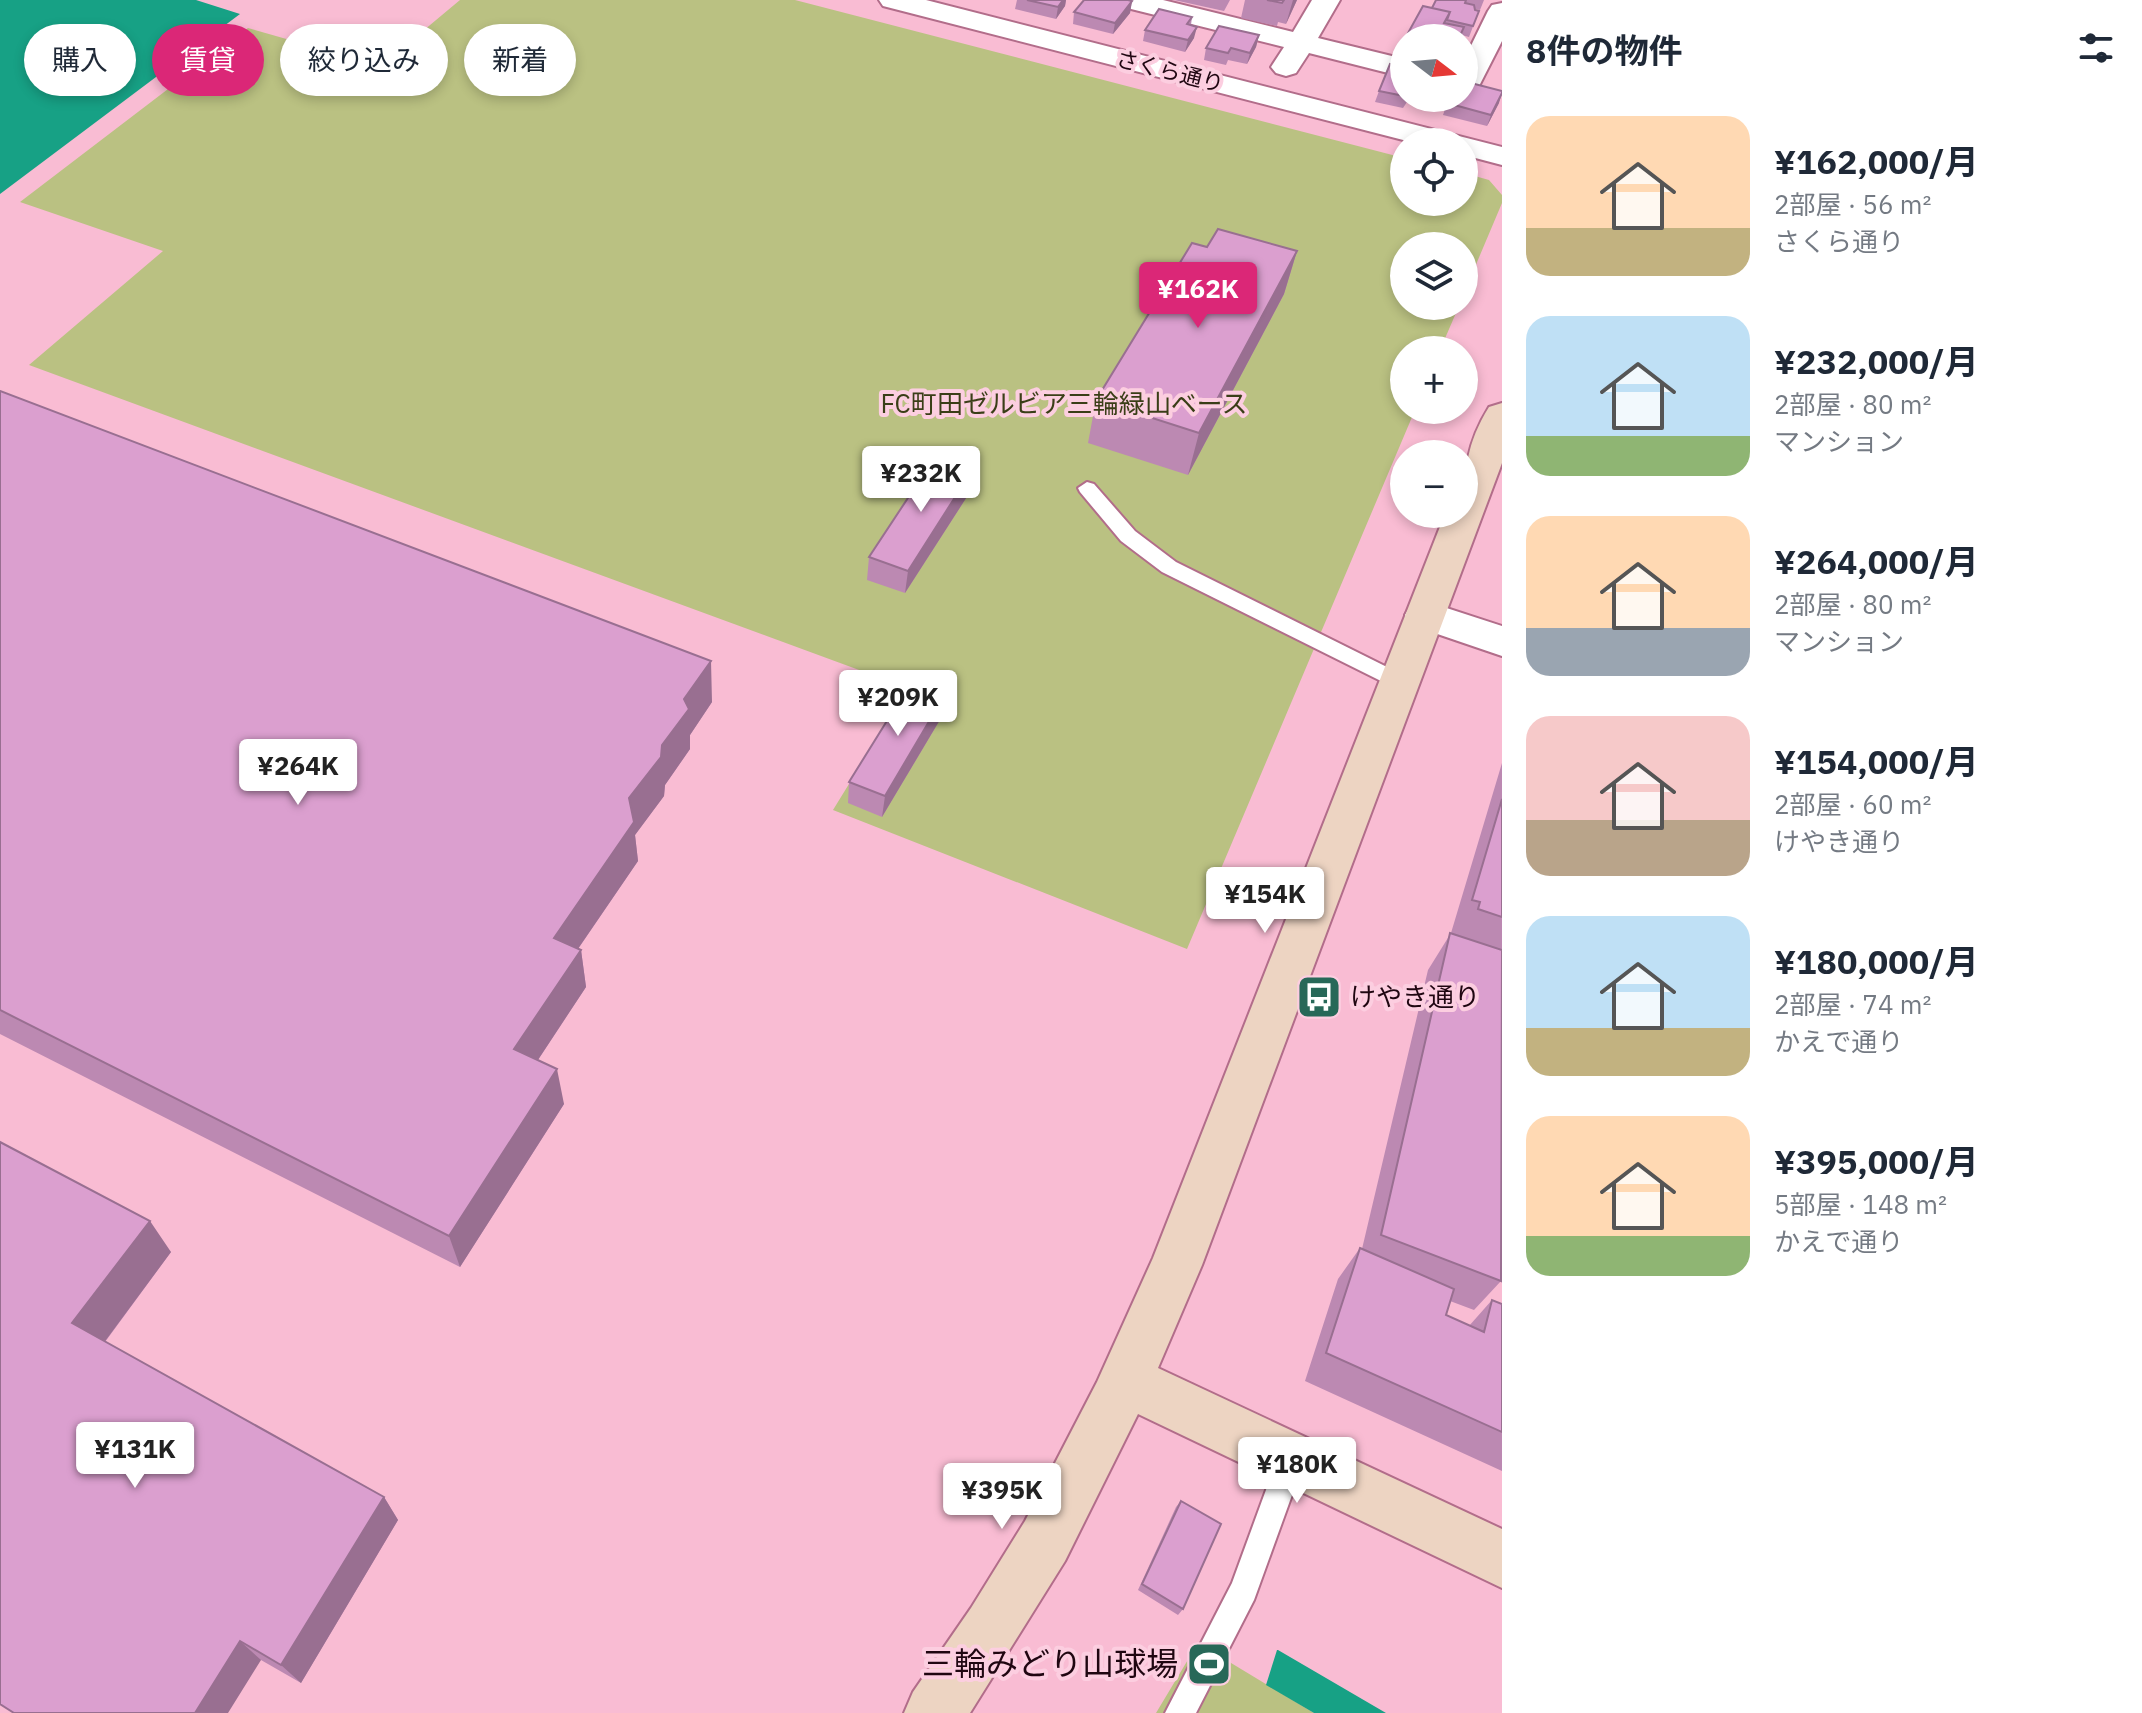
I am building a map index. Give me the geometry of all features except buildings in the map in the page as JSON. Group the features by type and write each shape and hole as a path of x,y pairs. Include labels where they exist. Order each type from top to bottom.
{"street":[{"name":"さくら通り","path":"893,0 1393,128"},
{"path":"1133,0 1390,64"},
{"path":"1268,96 1326,0"},
{"path":"1478,61 1502,11"},
{"path":"1478,150 1502,156"},
{"path":"1478,478 1502,415"},
{"path":"934,1713 985,1641 1079,1480 1176,1265 1459,528"},
{"path":"1425,615 1502,641"},
{"path":"1125,1380 1502,1559"}],"lane":[{"path":"1087,488 1128,536 1169,567 1400,682"},
{"path":"1180,1713 1244,1590 1291,1459"}],"green space":[{"name":"FC町田ゼルビア三輪緑山ベース","path":"460,0 795,0 1390,154 1390,216 1478,216 1478,177 1489,180 1502,195 1502,203 1478,260 1478,232 1390,232 1390,320 1453,320 1446,336 1390,336 1390,424 1409,424 1402,440 1390,440 1390,469 1187,949 833,810 908,688 29,365 163,251 20,202 159,96 264,96 264,33 280,37 280,96 448,96 448,24 431,24"},
{"name":"三輪みどり山球場","path":"1198,1643 1314,1713 1156,1713"}],"shaded area":[{"path":"0,0 196,0 240,14 227,24 152,24 152,80 136,92 136,24 24,24 24,96 131,96 0,194"},
{"path":"1277,1650 1386,1713 1314,1713 1266,1685"}],"place":[{"name":"けやき通り","path":"1319,997"},
{"name":"三輪みどり山球場","path":"1209,1664"}]}
